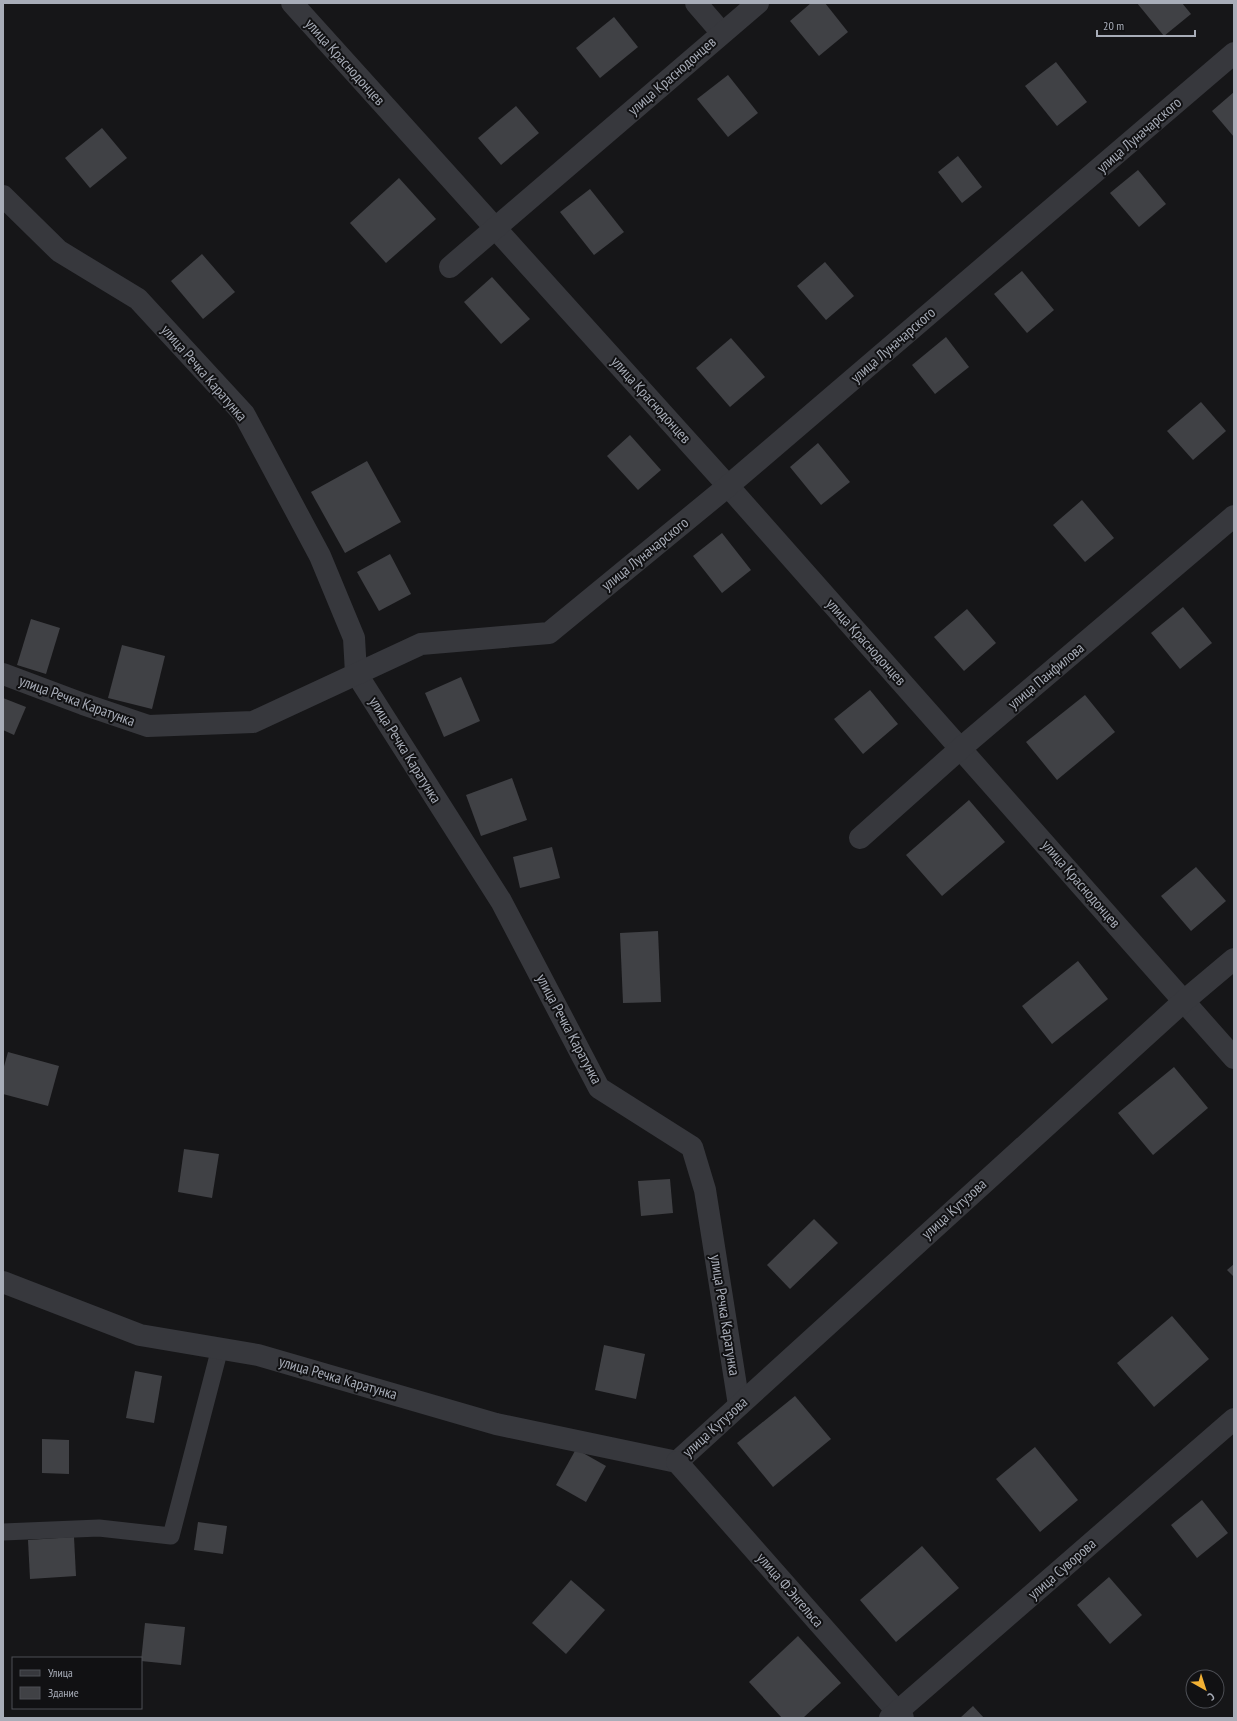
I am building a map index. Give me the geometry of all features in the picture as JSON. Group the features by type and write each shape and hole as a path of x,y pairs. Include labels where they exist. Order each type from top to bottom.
{"street":[{"name":"улица Краснодонцев","path":"292,3 496,227 728,486 1234,1058"},
{"path":"696,3 722,33"},
{"name":"улица Краснодонцев","path":"450,267 758,3"},
{"name":"улица Луначарского","path":"549,633 728,486 1234,53"},
{"name":"улица Речка Каратунка","path":"3,196 59,251 138,299 244,414 320,556 354,638 356,673 501,901 599,1088 692,1147 705,1190 739,1405"},
{"name":"улица Панфилова","path":"860,838 961,748 1234,516"},
{"name":"улица Речка Каратунка","path":"3,674 83,704 148,726 253,722 356,673 422,644 549,633"},
{"name":"улица Кутузова","path":"677,1462 1184,1001 1234,959"},
{"name":"улица Речка Каратунка","path":"3,1282 140,1335 258,1355 496,1424 677,1462"},
{"name":"улица Суворова","path":"897,1716 1234,1419"},
{"name":"улица Ф.Энгельса","path":"677,1462 897,1716"}],"lane":[{"path":"3,1532 99,1528 171,1536 220,1348"}],"building":[{"path":"811,3 825,3 848,32 819,56 790,21"},
{"path":"1137,3 1182,3 1191,14 1164,36"},
{"path":"614,17 638,47 600,78 576,48"},
{"path":"1056,62 1087,102 1057,126 1025,86"},
{"path":"728,75 758,113 728,137 697,99"},
{"path":"1234,92 1234,137 1212,111"},
{"path":"516,106 539,133 501,165 478,138"},
{"path":"102,128 127,158 90,188 65,158"},
{"path":"958,156 982,187 962,203 938,172"},
{"path":"1138,170 1166,204 1139,227 1110,193"},
{"path":"399,178 436,219 386,263 350,223"},
{"path":"590,189 624,232 594,255 560,212"},
{"path":"202,254 235,292 203,319 171,281"},
{"path":"825,262 854,296 826,320 797,286"},
{"path":"1022,271 1054,310 1027,333 994,294"},
{"path":"492,277 530,319 501,344 464,302"},
{"path":"946,337 969,367 935,394 912,365"},
{"path":"731,338 765,377 730,407 696,368"},
{"path":"1201,402 1226,431 1193,460 1167,431"},
{"path":"630,435 661,470 638,490 607,456"},
{"path":"818,443 850,482 821,505 790,467"},
{"path":"367,461 401,522 345,553 311,492"},
{"path":"1082,500 1114,538 1085,562 1053,525"},
{"path":"722,533 751,570 722,593 693,556"},
{"path":"390,554 411,594 379,611 357,572"},
{"path":"1183,607 1212,643 1180,669 1151,633"},
{"path":"967,609 996,643 964,671 934,637"},
{"path":"31,619 60,628 46,674 17,665"},
{"path":"122,645 165,656 152,709 108,698"},
{"path":"461,677 480,721 444,737 425,693"},
{"path":"870,690 898,724 863,754 834,719"},
{"path":"1085,695 1115,732 1057,780 1026,742"},
{"path":"3,698 26,707 14,735 3,730"},
{"path":"512,778 527,820 481,836 466,795"},
{"path":"969,800 1005,842 942,896 906,855"},
{"path":"552,847 560,878 520,888 513,857"},
{"path":"1196,867 1226,901 1191,931 1161,896"},
{"path":"658,931 661,1002 623,1003 620,933"},
{"path":"1078,961 1108,999 1052,1044 1022,1006"},
{"path":"8,1052 59,1066 48,1106 3,1094 3,1070"},
{"path":"1174,1067 1208,1108 1153,1155 1118,1113"},
{"path":"184,1149 219,1154 212,1198 178,1192"},
{"path":"670,1179 673,1213 641,1216 638,1181"},
{"path":"814,1219 838,1243 790,1289 767,1265"},
{"path":"1234,1264 1234,1277 1227,1270"},
{"path":"1172,1316 1209,1359 1154,1407 1117,1363"},
{"path":"604,1345 645,1354 636,1399 595,1390"},
{"path":"135,1371 162,1376 154,1423 126,1418"},
{"path":"795,1396 831,1439 773,1487 737,1443"},
{"path":"42,1439 69,1440 69,1474 42,1473"},
{"path":"1035,1447 1078,1500 1040,1532 996,1479"},
{"path":"576,1449 606,1466 586,1502 556,1485"},
{"path":"1202,1500 1228,1533 1197,1558 1171,1525"},
{"path":"198,1522 227,1526 223,1554 194,1550"},
{"path":"74,1537 76,1576 30,1579 28,1540"},
{"path":"922,1546 959,1588 896,1642 860,1600"},
{"path":"1109,1577 1142,1615 1110,1644 1077,1605"},
{"path":"571,1580 605,1610 566,1654 532,1623"},
{"path":"145,1623 185,1627 181,1665 142,1661"},
{"path":"798,1636 841,1683 803,1718 782,1718 749,1682"},
{"path":"973,1706 984,1718 960,1718"}]}
